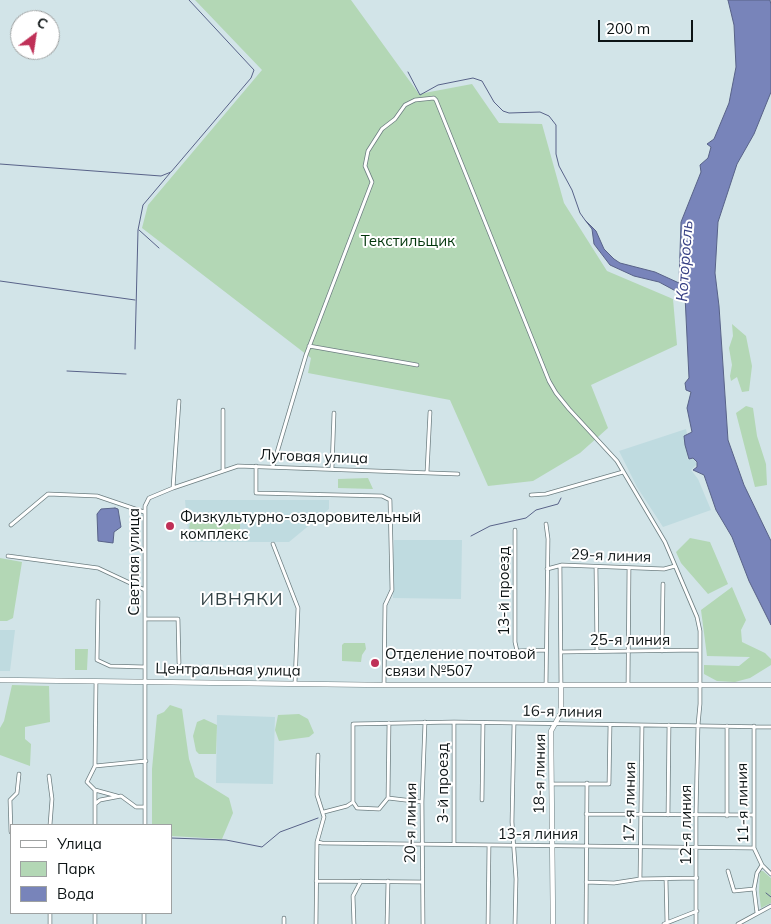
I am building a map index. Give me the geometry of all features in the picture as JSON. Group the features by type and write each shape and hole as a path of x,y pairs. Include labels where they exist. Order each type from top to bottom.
{"street":[{"name":"12-я линия","path":"309,346 372,182 365,166 368,151 382,129 395,119 405,105 416,100 434,98 549,380 556,393 617,461 665,542 697,617 700,630 700,685 696,815 696,924"},
{"path":"273,466 309,346 417,365"},
{"path":"173,488 179,401"},
{"path":"223,470 224,410"},
{"path":"427,472 430,412"},
{"path":"332,468 334,413"},
{"name":"Луговая улица","path":"173,488 238,466 458,474"},
{"path":"256,466 256,493 382,496 390,502 392,590 385,605 384,685"},
{"path":"531,495 546,494 622,472"},
{"name":"Светлая улица","path":"145,824 144,512 145,503 149,498 173,488"},
{"path":"11,525 48,494 97,496 144,512"},
{"path":"546,524 548,539 546,569 546,686"},
{"name":"13-й проезд","path":"515,530 515,642 517,651 546,650"},
{"path":"273,544 298,608 295,683"},
{"path":"8,556 98,568 145,590"},
{"name":"29-я линия","path":"546,569 562,565 596,568 664,569 675,566"},
{"name":"18-я линия","path":"553,924 551,731 561,713 560,567"},
{"path":"596,568 596,651"},
{"path":"628,686 629,568"},
{"path":"662,651 663,584"},
{"path":"98,601 97,660 110,666 145,667"},
{"path":"145,619 178,619 179,664"},
{"name":"25-я линия","path":"561,652 699,650"},
{"name":"Центральная улица","path":"0,680 145,681 180,684 295,683 456,686"},
{"path":"96,681 95,766 86,782 94,790 121,796 136,807 145,808"},
{"name":"16-я линия","path":"456,686 771,685"},
{"name":"20-я линия","path":"423,924 421,882 425,722"},
{"name":"16-я линия","path":"353,802 354,724 454,722 483,724 771,726"},
{"name":"3-й проезд","path":"454,722 454,844"},
{"path":"324,812 347,806 353,802 357,808 379,809 388,798 389,724"},
{"path":"482,800 483,724"},
{"path":"514,724 512,822 516,879 515,924"},
{"path":"551,784 609,784 610,725"},
{"name":"17-я линия","path":"640,879 642,725"},
{"path":"668,815 669,725"},
{"path":"727,726 727,816"},
{"name":"11-я линия","path":"754,726 754,848 762,865 771,874"},
{"path":"316,924 317,842 324,812 317,795 318,755"},
{"path":"95,766 146,761"},
{"path":"11,824 10,800 17,793 19,774"},
{"path":"49,776 52,792 50,824"},
{"path":"586,924 587,783"},
{"path":"94,790 95,824"},
{"path":"95,804 100,800 116,796"},
{"path":"388,798 422,802"},
{"path":"586,814 641,816 754,815"},
{"name":"13-я линия","path":"317,842 322,844 754,848"},
{"path":"488,924 489,845"},
{"path":"758,913 754,889 756,873 762,865"},
{"path":"728,872 734,891 754,889"},
{"path":"586,882 614,883 640,879 697,878"},
{"path":"666,879 666,923 697,911"},
{"path":"316,880 421,882"},
{"path":"354,924 353,896 361,881"},
{"path":"387,924 388,881"},
{"path":"738,924 771,906"},
{"path":"284,918 284,924"}],"shaded area":[{"path":"686,429 690,449 687,459 693,458 697,464 691,470 698,479 711,510 663,527 637,487 619,451"},
{"path":"185,500 329,500 329,509 289,542 189,542"},
{"path":"394,540 462,540 461,599 393,598"},
{"path":"0,630 15,630 10,671 0,671"},
{"path":"217,715 275,717 273,784 216,783"}],"green space":[{"name":"Текстильщик","path":"195,0 351,0 419,94 472,84 499,123 542,124 564,203 607,271 673,299 677,345 591,385 608,428 580,453 533,481 488,486 450,400 308,373 311,358 142,228 148,205 262,70"},
{"path":"732,324 746,336 752,366 749,391 742,392 737,377 731,381 732,365 729,348 733,336"},
{"path":"746,406 753,408 757,436 766,464 767,485 755,487 736,413"},
{"path":"368,478 373,489 338,488 338,479"},
{"path":"195,515 235,515 240,520 240,531 233,536 197,535 189,528 191,519"},
{"path":"690,538 710,542 728,584 708,594 681,563 676,552"},
{"path":"0,558 22,562 13,618 7,621 0,621"},
{"path":"732,587 746,620 741,630 742,642 765,653 771,659 771,665 750,678 735,682 717,681 704,674 704,665 739,666 750,657 707,656 701,610"},
{"path":"344,643 365,643 366,649 362,655 361,662 342,661 342,645"},
{"path":"75,649 88,649 87,670 75,670"},
{"path":"12,685 49,686 50,722 25,727 25,739 31,744 30,766 0,755 0,728 4,721"},
{"path":"170,705 182,709 189,759 195,777 229,798 233,813 222,839 172,836 172,824 152,824 152,769 157,715 164,712"},
{"path":"299,714 308,719 314,733 309,737 279,741 275,730 278,715"},
{"path":"204,719 217,725 216,754 199,754 196,751 193,736 197,722"},
{"path":"760,871 763,871 771,878 771,903 761,908 759,892"}],"water":[{"name":"Которосль","path":"728,0 770,0 771,5 771,92 754,134 737,164 718,222 715,273 728,440 744,485 771,541 771,625 749,581 732,537 716,510 704,475 693,470 697,467 697,462 693,458 689,459 685,445 684,436 692,432 687,408 691,392 686,390 685,383 689,378 685,296 659,282 634,276 610,265 594,244 592,229 585,220 596,231 604,249 614,259 620,263 655,272 679,283 681,222 701,172 700,165 708,158 711,147 707,144 714,139 729,103 736,67 734,25"},
{"path":"101,509 118,509 121,527 114,532 113,543 98,541 97,514"}],"waterway":[{"path":"0,164 161,176 171,172 251,78 254,70 189,0"},
{"path":"408,72 420,95 438,85 473,78 482,81 494,102 503,111 509,113 540,112 549,116 556,125 556,154 559,166 585,220"},
{"path":"135,349 138,230 143,205 170,173"},
{"path":"139,230 159,248"},
{"path":"0,281 135,300"},
{"path":"67,371 126,374"},
{"path":"471,536 490,526 526,518 536,510 558,504 561,498"},
{"path":"172,838 226,840 262,847 280,832 318,818"},
{"path":"766,893 771,897"}],"place":[{"name":"Физкультурно-оздоровительный комплекс","path":"170,526"},
{"name":"Отделение почтовой связи №507","path":"375,663"}],"district":[{"name":"ИВНЯКИ","path":"242,600"}]}
